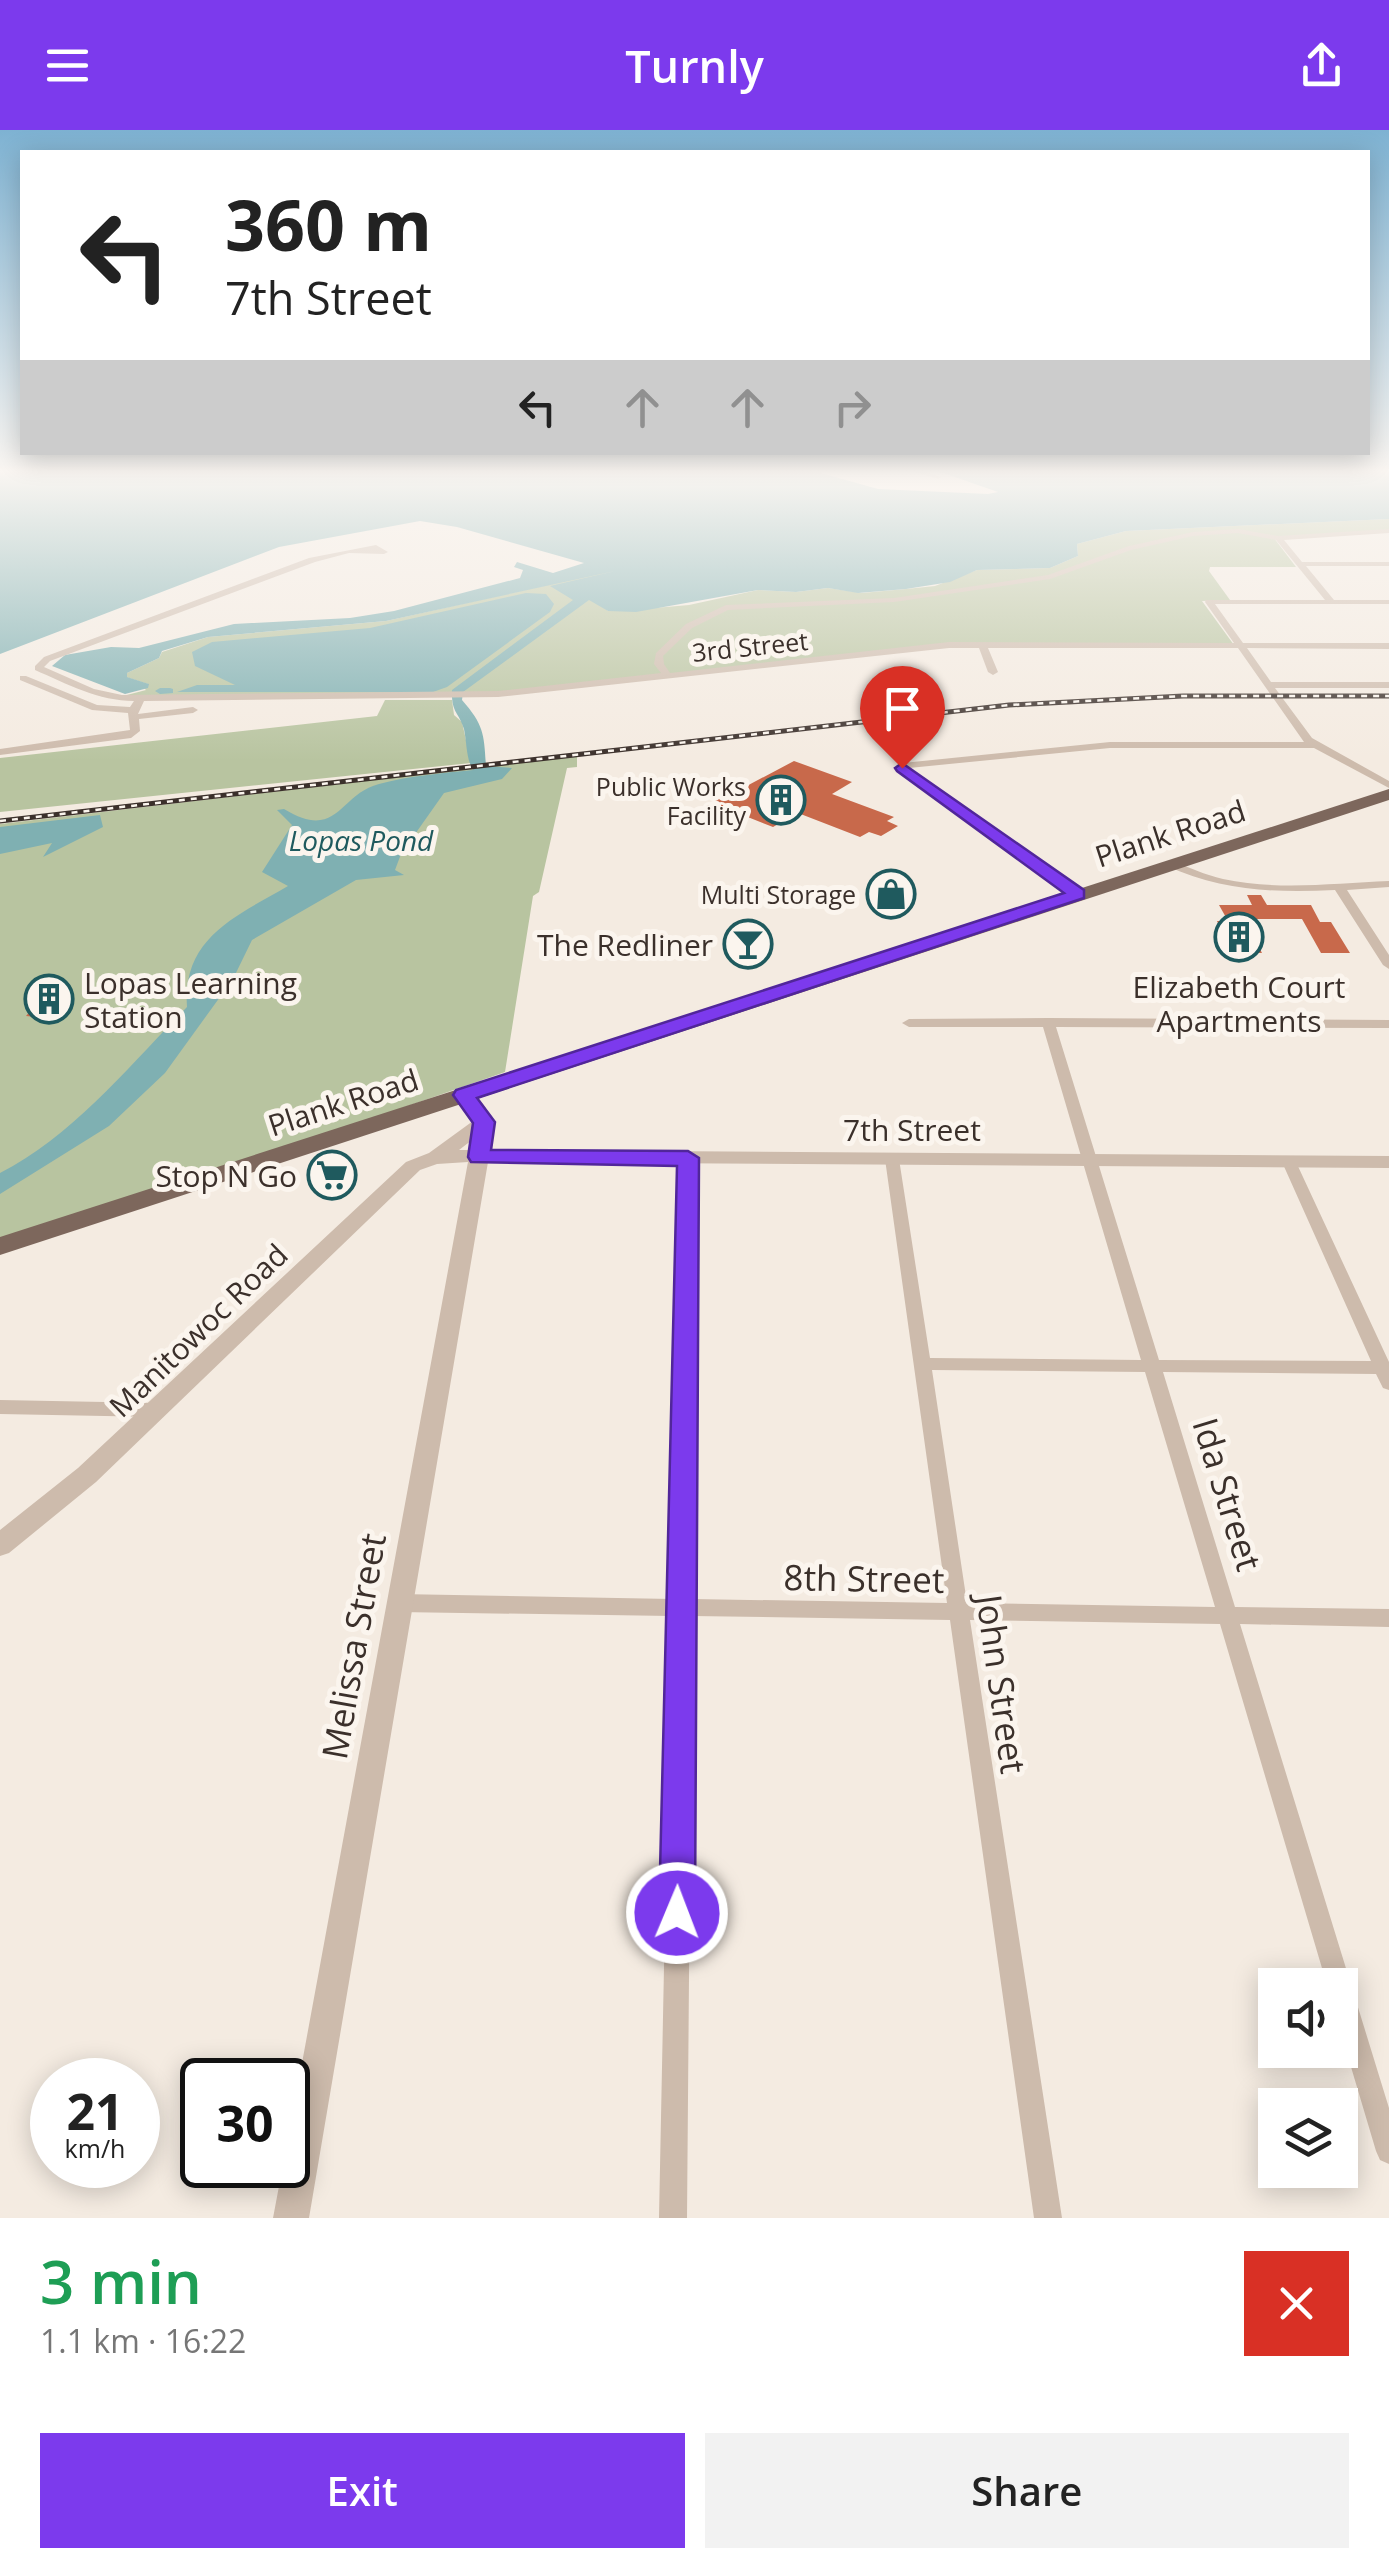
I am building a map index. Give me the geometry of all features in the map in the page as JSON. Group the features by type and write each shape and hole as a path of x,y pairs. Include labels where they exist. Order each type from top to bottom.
{"main road":[{"name":"Plank Road","path":"0,1246 1389,794"}],"street":[{"name":"3rd Street","path":"298,565 38,666 58,679 116,697 464,696 911,648 982,644 1389,646"},
{"path":"668,676 659,664 663,650 698,619 726,608 894,600 1050,577 1081,565"},
{"path":"1299,565 1332,602"},
{"path":"1389,602 1209,602 1314,745 1389,785"},
{"path":"982,644 993,672"},
{"path":"23,678 95,708 133,713 192,710"},
{"path":"1268,684 1389,685"},
{"path":"0,752 131,734 135,732 133,713 140,698"},
{"path":"1077,894 906,772 903,766 1110,744 1314,745"},
{"path":"1170,864 1196,878 1225,886 1389,884"},
{"path":"1338,886 1389,965"},
{"name":"Ida Street","path":"1048,1022 1334,1968"},
{"path":"909,1023 1389,1024"},
{"path":"463,1095 484,1122"},
{"name":"Melissa Street","path":"291,2218 484,1122"},
{"name":"Manitowoc Road","path":"0,1545 88,1475 413,1166 434,1158 484,1122"},
{"name":"7th Street","path":"434,1158 1389,1162"},
{"path":"672,2218 688,1158"},
{"name":"John Street","path":"892,1159 1048,2218"},
{"path":"921,1364 1387,1373 1290,1162"},
{"path":"0,1407 157,1410"},
{"name":"8th Street","path":"398,1604 1389,1618"},
{"name":"Ida Street","path":"1358,2047 1389,2151"}],"green space":[{"path":"1056,565 1296,567 1210,567 1230,600 1202,601 1234,645 965,644 464,696 123,696 146,690 148,684 126,677 127,673 159,658 162,652 208,637 386,621 616,570 595,577 596,601 608,611 689,605 758,590 796,592 828,588 862,593 935,586 977,570"},
{"path":"385,700 452,700 454,715 462,722 471,763 0,812 0,758 377,716"},
{"path":"577,756 577,767 567,768 539,892 533,896 505,1072 0,1241 0,824"}],"water":[{"path":"0,565 231,565 0,654"},
{"name":"Lopas Pond","path":"515,565 553,573 576,565 1056,565 977,570 950,582 858,593 828,588 796,592 758,590 636,612 608,611 589,600 463,692 462,700 482,730 486,766 512,768 502,779 444,793 401,854 395,870 404,875 356,880 252,940 233,979 165,1073 109,1126 0,1194 0,1173 77,1119 187,1007 193,963 216,932 288,886 262,872 292,825 277,810 284,809 302,818 327,818 379,784 473,770 452,690 573,600 550,586 615,571 386,621 208,637 162,651 159,658 127,673 127,677 149,684 148,688 125,694 52,666 65,655 111,647 139,648 234,624 350,618 394,611 520,578 523,570"},
{"path":"526,593 546,594 554,604 550,612 447,687 433,692 177,692 197,685 235,685 195,666 192,652 212,642 370,628"},
{"path":"100,815 103,827 43,857 52,843 0,854 0,827"}],"building":[{"name":"Public Works Facility","path":"794,761 852,782 832,794 894,817 887,821 898,826 881,836 869,832 860,837 798,813 773,827 709,798 732,786 741,789"},
{"name":"Elizabeth Court Apartments","path":"1247,895 1261,895 1267,905 1311,905 1320,922 1331,922 1350,953 1321,953 1302,919 1244,919 1262,953 1232,952 1217,921 1228,921 1219,905 1252,905"},
{"name":"The Redliner","path":"750,932 768,950 746,956 728,938"},
{"name":"Lopas Learning Station","path":"48,991 63,992 46,1018 26,1016"}],"waterway":[{"path":"160,691 170,691"}],"railway":[{"path":"0,821 1009,705 1183,696 1389,696"}],"place":[{"name":"Public Works Facility","path":"781,800"},
{"name":"Multi Storage","path":"891,894"},
{"name":"Elizabeth Court Apartments","path":"1239,937"},
{"name":"The Redliner","path":"748,944"},
{"name":"Lopas Learning Station","path":"49,999"},
{"name":"Stop N Go","path":"332,1175"}],"route":[{"path":"677,1913 688,1158 479,1157 484,1122 463,1095 1077,894 902,768"}]}
